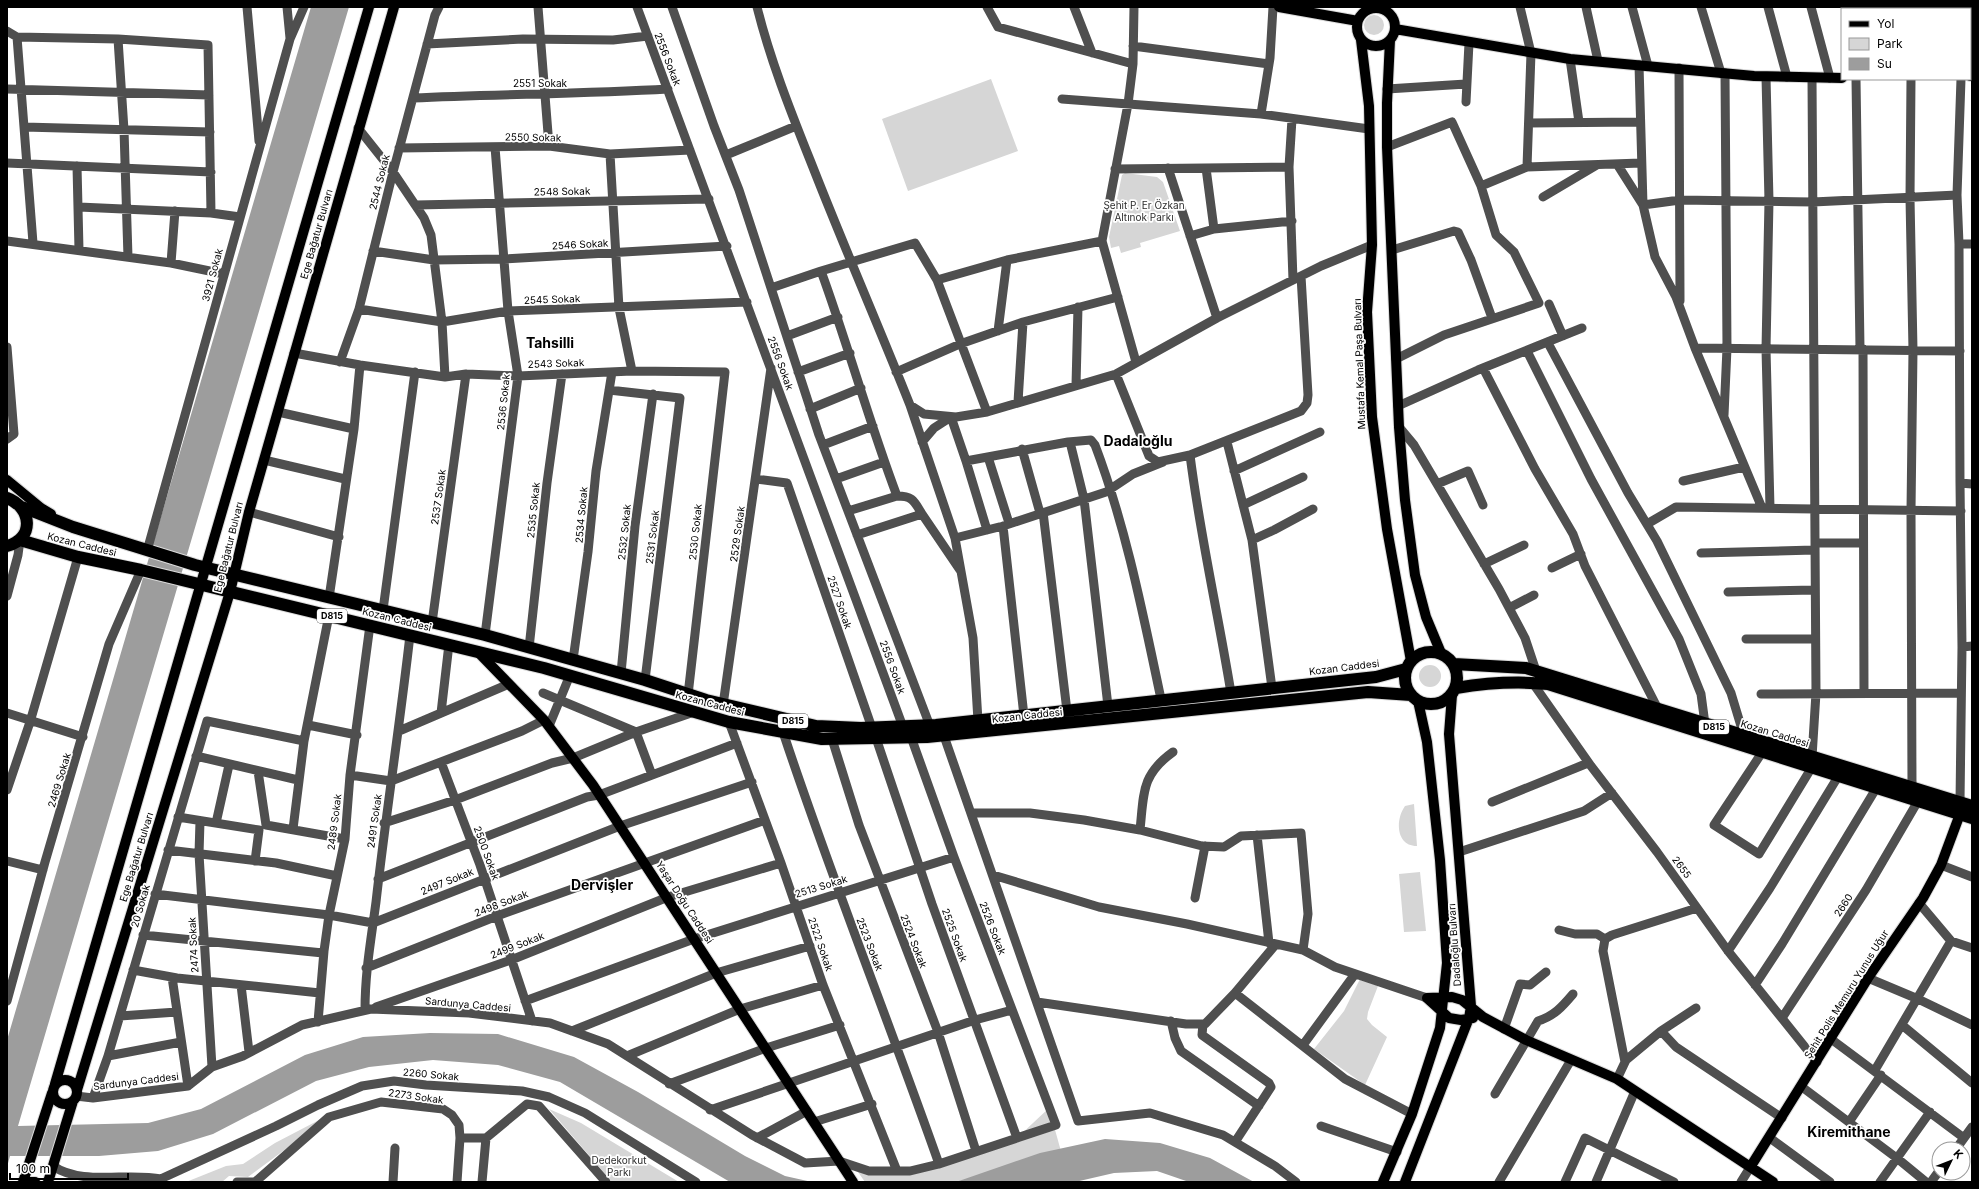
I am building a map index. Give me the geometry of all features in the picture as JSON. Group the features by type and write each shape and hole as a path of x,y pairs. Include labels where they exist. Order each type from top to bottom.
{"highway":[{"name":"D815","path":"7,498 22,507"},
{"name":"Kozan Caddesi","path":"22,507 73,527 147,551 201,566 486,636 621,673 723,705 816,726 911,737 944,736 1368,692 1415,698"},
{"path":"7,546 20,540 24,535 27,520 22,507"},
{"name":"Kozan Caddesi","path":"20,540 78,557 141,570 482,652 570,675 729,722 822,739 874,733 903,727 978,721 1161,699 1376,677 1408,665"},
{"path":"486,636 492,649 482,652 475,642 486,636"},
{"path":"1433,651 1441,653 1454,664 1458,680 1454,691 1445,701 1436,704 1427,704 1415,698 1406,687 1405,678 1408,665 1424,652 1433,651"},
{"name":"Kozan Caddesi","path":"1454,664 1526,668 1534,677 1548,684 1763,751 1912,787 1960,808 1972,818"},
{"name":"Kozan Caddesi","path":"1454,691 1483,684 1534,677 1658,709 1744,736 1812,762 1839,775 1918,800 1960,808 1972,806"}],"main road":[{"name":"Ege Bağatur Bulvarı","path":"23,1182 54,1088 194,583 201,566 369,7"},
{"name":"Ege Bağatur Bulvarı","path":"48,1182 76,1096 230,592 249,512 358,128 394,7"},
{"path":"1279,7 1360,14 1377,8 1383,10 1392,18"},
{"path":"1390,7 1395,29 1390,40 1387,89 1388,147 1398,406 1404,500 1415,575 1426,617 1441,653"},
{"path":"1360,14 1357,28 1361,40 1366,44 1379,46 1390,40"},
{"path":"1395,29 1469,43 1570,59 1766,77 1841,78"},
{"name":"Mustafa Kemal Paşa Bulvarı","path":"1361,40 1366,79 1369,130 1372,245 1367,312 1372,417 1387,530 1408,665"},
{"path":"7,480 41,508 73,527"},
{"path":"7,488 22,507"},
{"name":"Yaşar Doğu Caddesi","path":"482,652 509,684 547,723 599,795 668,897 851,1179"},
{"name":"Dadaloğlu Bulvarı","path":"1405,1182 1469,1018 1470,1006 1460,852 1449,734 1454,691"},
{"name":"Dadaloğlu Bulvarı","path":"1383,1182 1412,1114 1440,1028 1447,964 1440,860 1427,742 1415,698"},
{"name":"Şehit Polis Memuru Yunus Uğur","path":"1751,1166 1802,1087 1868,978 1919,903 1941,865 1960,808"},
{"path":"1427,998 1444,997 1462,1000 1483,1017 1526,1040 1617,1079 1636,1090 1773,1182"},
{"path":"1427,998 1449,1018 1460,1020 1483,1017"},
{"path":"66,1079 73,1082 76,1096 62,1104 56,1100 54,1088 62,1080 66,1079"},
{"path":"30,1182 35,1182"}],"street":[{"path":"247,7 260,146"},
{"path":"287,7 290,39"},
{"name":"3921 Sokak","path":"147,551 290,39 304,7"},
{"name":"2544 Sokak","path":"340,362 359,309 399,148 435,15 439,7"},
{"path":"538,7 549,146"},
{"name":"2556 Sokak","path":"637,7 771,366 903,727"},
{"path":"683,7 673,9 739,190 822,445 930,726"},
{"path":"757,7 763,31 796,126 850,262 910,405 955,538 973,638 978,721"},
{"path":"987,7 998,27 1133,64"},
{"path":"1074,7 1092,53"},
{"path":"1134,7 1133,64 1128,104 1102,241 1136,362"},
{"path":"1261,114 1269,64 1274,7"},
{"path":"1520,7 1531,53 1527,167"},
{"path":"1586,7 1598,61"},
{"path":"1632,7 1644,65 1640,122 1643,205 1655,257 1680,306 1695,348 1744,467 1766,508"},
{"path":"1701,7 1723,73 1727,348 1724,418"},
{"path":"1768,7 1787,77"},
{"path":"1811,7 1830,78"},
{"path":"7,31 17,37 118,39 208,45 211,213"},
{"path":"427,44 541,39 613,40 648,36"},
{"path":"17,37 33,243"},
{"path":"118,39 124,130 128,257"},
{"path":"1466,102 1469,43"},
{"path":"1133,46 1269,64"},
{"path":"1570,59 1580,122"},
{"path":"1679,68 1680,306"},
{"path":"1766,77 1769,201 1766,349 1766,508"},
{"path":"1763,751 1714,825 1759,854 1812,762 1816,694 1814,590 1815,509 1812,78"},
{"path":"1856,80 1862,349 1864,693"},
{"path":"1911,80 1910,198 1913,350 1911,510 1912,787"},
{"path":"1960,808 1962,647 1959,244 1957,195 1961,80"},
{"path":"1387,89 1466,84"},
{"path":"7,89 22,88 209,94"},
{"name":"2551 Sokak","path":"413,98 488,94 585,94 668,90"},
{"path":"1062,99 1261,114 1369,130"},
{"path":"955,538 987,530 1106,492 1111,487 1133,474 1163,462 1190,455 1227,442 1290,417 1301,411 1307,403 1308,395 1292,221 1289,167 1292,119"},
{"path":"1388,147 1452,122 1481,186 1496,235 1514,252 1539,303 1444,335 1396,359"},
{"path":"1529,123 1640,122"},
{"path":"726,155 796,126"},
{"path":"24,127 210,132"},
{"path":"358,128 393,172 416,205 424,218 431,235 442,322 445,377"},
{"name":"2550 Sokak","path":"399,148 549,146 610,154 690,150"},
{"name":"2536 Sokak","path":"486,636 518,376 508,311 495,147"},
{"path":"610,154 619,308 632,371"},
{"path":"7,163 211,172"},
{"path":"1481,186 1527,167 1641,163"},
{"path":"1543,197 1598,164"},
{"path":"1618,164 1643,205"},
{"path":"77,166 79,250"},
{"path":"1115,169 1289,167"},
{"path":"1168,168 1217,318"},
{"path":"1206,168 1214,229"},
{"path":"1643,205 1680,200 1813,202 1957,195"},
{"name":"2548 Sokak","path":"416,205 709,199"},
{"path":"79,207 211,213 240,217"},
{"path":"171,263 175,211"},
{"path":"1190,236 1214,229 1292,221"},
{"path":"1392,250 1454,231 1458,232 1471,260 1492,318"},
{"path":"7,241 33,243 171,263 224,274"},
{"path":"937,280 1007,260 1102,241"},
{"path":"771,288 916,242 937,280 987,412"},
{"path":"1959,244 1972,244"},
{"path":"910,405 924,414 951,417 987,412 1116,374 1217,318 1297,278 1372,245"},
{"name":"2546 Sokak","path":"373,252 434,260 504,259 726,246"},
{"path":"998,331 1007,260"},
{"path":"821,271 850,353 884,462 897,496"},
{"path":"896,372 960,344 1023,322 1118,297"},
{"name":"2545 Sokak","path":"359,309 442,322 508,311 747,302"},
{"path":"1549,304 1563,336"},
{"path":"1076,385 1078,307"},
{"path":"787,336 838,317"},
{"path":"1018,402 1023,322"},
{"path":"1398,406 1483,368 1582,328"},
{"path":"1548,343 1628,493 1657,541 1731,693 1744,736"},
{"path":"7,348 11,437"},
{"path":"1695,348 1960,351"},
{"path":"1527,351 1591,479 1679,639 1701,694 1705,724"},
{"name":"2543 Sokak","path":"294,353 340,362 445,377 466,374 518,376 632,371 725,372"},
{"path":"798,372 850,353"},
{"path":"329,598 339,537 345,478 354,429 360,365"},
{"name":"2529 Sokak","path":"723,705 771,366"},
{"path":"1483,368 1535,469 1573,534 1595,586 1658,709"},
{"path":"383,610 415,372"},
{"name":"2534 Sokak","path":"573,660 588,552 596,471 612,372"},
{"name":"2530 Sokak","path":"688,695 725,372"},
{"name":"2537 Sokak","path":"432,623 466,374"},
{"name":"2535 Sokak","path":"530,648 547,483 562,374"},
{"path":"1116,374 1149,456 1158,462 1163,462"},
{"path":"810,409 861,388"},
{"path":"609,390 653,394"},
{"name":"2531 Sokak","path":"645,680 680,398 653,394"},
{"name":"2532 Sokak","path":"621,673 635,526 653,394"},
{"path":"278,412 354,429"},
{"path":"922,442 934,428 951,417"},
{"path":"951,417 987,530"},
{"path":"822,445 873,426"},
{"name":"2655","path":"1399,427 1414,445 1509,608 1530,650 1534,677 1588,762 1728,951 1817,1062"},
{"path":"1234,471 1320,432"},
{"path":"966,461 1070,442 1091,440 1096,445 1111,487 1143,612 1161,699"},
{"path":"1070,442 1084,499 1108,706"},
{"path":"1227,442 1252,540 1272,688"},
{"path":"1022,450 1042,513 1067,711"},
{"path":"1190,455 1199,519 1214,588 1231,693"},
{"path":"988,457 1006,524 1024,716"},
{"path":"264,460 345,478"},
{"path":"836,479 884,462"},
{"path":"1683,481 1744,467"},
{"path":"1437,484 1468,471 1483,505"},
{"path":"1243,505 1303,477"},
{"name":"2527 Sokak","path":"756,479 787,484 874,733"},
{"path":"1960,483 1972,484"},
{"path":"848,511 897,496 907,496 914,501 962,573"},
{"path":"1647,524 1676,508 1961,511"},
{"path":"1252,540 1313,509"},
{"path":"249,512 339,537"},
{"path":"857,535 922,514"},
{"path":"7,596 18,555 20,540"},
{"path":"1701,553 1863,543"},
{"path":"1484,564 1524,545"},
{"path":"1552,568 1581,554"},
{"path":"7,790 30,722 78,557"},
{"name":"2469 Sokak","path":"7,1000 9,984 83,737 109,644 141,570"},
{"path":"1728,592 1814,590"},
{"path":"1509,608 1534,595"},
{"path":"293,829 304,741 329,616"},
{"name":"2489 Sokak","path":"318,1022 323,953 328,915 345,839 350,775 357,735 370,625"},
{"name":"2491 Sokak","path":"368,1010 366,968 373,923 384,823 399,731 410,635"},
{"path":"1746,638 1815,639"},
{"path":"441,713 449,644"},
{"path":"1962,647 1972,646"},
{"path":"350,775 391,781 522,731 547,723 560,700 570,675"},
{"path":"399,731 509,684"},
{"path":"543,692 636,732 652,775"},
{"path":"1761,694 1962,693"},
{"path":"384,823 455,800 552,763 573,758 636,732 694,712"},
{"path":"7,713 30,722 83,737"},
{"name":"20 Sokak","path":"93,1098 108,1056 207,720 304,741"},
{"name":"2522 Sokak","path":"729,722 781,863 823,985 872,1104 897,1171"},
{"path":"308,725 357,735"},
{"name":"2523 Sokak","path":"783,732 839,892 898,1046 939,1164"},
{"name":"2525 Sokak","path":"874,733 974,1020 1017,1138"},
{"path":"944,736 1078,1121 1150,1113 1223,1135 1275,1166 1296,1182"},
{"name":"2526 Sokak","path":"911,737 954,857 1056,1125 1017,1138"},
{"name":"2524 Sokak","path":"832,739 859,825 938,1032 976,1151"},
{"path":"378,879 587,797 599,795 737,743"},
{"path":"1140,830 1145,787 1149,775 1159,762 1173,752"},
{"path":"196,756 258,772 298,780"},
{"name":"2500 Sokak","path":"441,762 484,878 532,1021"},
{"path":"1492,802 1588,762"},
{"path":"216,824 229,765"},
{"path":"255,861 262,827 258,772"},
{"path":"1728,951 1770,888 1839,775"},
{"name":"2497 Sokak","path":"373,923 484,878 620,826 752,782"},
{"path":"1755,985 1782,944 1877,787"},
{"path":"1460,852 1584,811 1612,793"},
{"name":"2660","path":"1782,1018 1866,890 1918,800"},
{"path":"971,813 1030,813 1140,830 1205,846 1224,847 1242,836 1301,833 1308,914 1303,950"},
{"path":"178,817 216,824 293,829 345,839"},
{"name":"2498 Sokak","path":"366,968 497,916 644,862 765,820"},
{"name":"2474 Sokak","path":"200,821 199,854 212,1067"},
{"path":"1235,1142 1271,1087 1269,1083 1202,1035 1203,1024 1235,993 1273,943 1257,836"},
{"path":"1195,898 1205,846"},
{"path":"168,850 276,864 337,876"},
{"name":"2513 Sokak","path":"525,1001 694,939 839,892 880,881 954,857"},
{"path":"7,861 43,870"},
{"name":"2499 Sokak","path":"368,1010 511,960 668,897 781,863"},
{"path":"1941,865 1972,877"},
{"path":"993,875 1099,907 1187,924 1303,950 1335,967 1427,998"},
{"path":"155,894 328,915 373,923"},
{"path":"1919,903 1951,941 1972,948"},
{"path":"1559,930 1575,934 1597,934 1605,938 1697,908"},
{"path":"143,935 323,953"},
{"path":"1605,938 1603,951 1625,1062"},
{"path":"1849,1122 1951,941"},
{"path":"572,1031 716,973 810,946"},
{"path":"133,970 172,977 320,993"},
{"path":"1504,1028 1520,984 1530,985 1546,972"},
{"path":"1303,1045 1355,974"},
{"path":"172,977 188,1086"},
{"path":"1868,978 1918,999 1972,1025"},
{"path":"241,985 249,1052"},
{"path":"627,1056 740,1009 823,985"},
{"path":"1235,993 1345,1079 1412,1114"},
{"path":"1495,1094 1538,1021 1550,1018 1561,1009 1573,994"},
{"path":"1037,1002 1171,1021 1203,1024"},
{"path":"1617,1079 1625,1062 1661,1031 1696,1008"},
{"name":"Sardunya Caddesi","path":"76,1096 93,1098 188,1086 212,1067 249,1052 302,1025 368,1010 469,1013 550,1023 608,1044 710,1110 757,1138 806,1163 839,1160"},
{"path":"710,1110 974,1020 1012,1010"},
{"path":"120,1016 177,1012"},
{"path":"1171,1021 1175,1038 1181,1051 1259,1106"},
{"path":"669,1084 766,1048 840,1025"},
{"path":"1902,1026 1972,1083"},
{"path":"1661,1031 1676,1048 1782,1118"},
{"path":"1831,1039 1878,1072 1964,1138"},
{"path":"108,1056 181,1042"},
{"path":"1499,1182 1571,1060"},
{"name":"2260 Sokak","path":"53,1166 60,1171 76,1176 146,1176 158,1181 324,1102 362,1086 394,1081 426,1085 522,1091 549,1097 585,1113 696,1182"},
{"path":"1802,1087 1898,1159 1926,1182"},
{"path":"1596,1182 1636,1090"},
{"name":"2273 Sokak","path":"237,1182 255,1182 329,1117 381,1102 443,1109 452,1116 459,1125 460,1138 457,1182"},
{"path":"460,1138 486,1138 527,1104 539,1106 606,1182"},
{"path":"814,1122 872,1104"},
{"path":"757,1138 807,1111"},
{"path":"1880,1182 1898,1159 1930,1112"},
{"path":"1321,1126 1397,1152"},
{"path":"1962,1141 1972,1127"},
{"path":"482,1182 486,1138"},
{"path":"839,1160 869,1171 910,1171 939,1164 1017,1138"},
{"path":"1565,1182 1585,1138 1674,1182"},
{"path":"1770,1138 1830,1182"},
{"path":"394,1182 395,1148"},
{"name":"Şehit Polis Memuru Yunus Uğur","path":"1740,1182 1751,1166"}],"green space":[{"path":"1374,15 1381,18 1384,25 1381,32 1374,35 1367,32 1364,25 1367,18"},
{"path":"991,79 1018,151 908,191 882,119"},
{"name":"Şehit P. Er Özkan Altınok Parkı","path":"1125,173 1157,177 1163,182 1180,231 1140,243 1141,247 1121,253 1119,246 1111,248 1109,237 1122,175"},
{"path":"1430,665 1438,668 1441,676 1438,684 1430,687 1422,684 1419,676 1422,668"},
{"path":"1414,804 1417,846 1410,845 1405,842 1399,831 1400,818 1405,806"},
{"path":"1420,872 1426,931 1404,932 1399,874"},
{"path":"1360,979 1378,986 1368,1012 1367,1019 1387,1037 1365,1085 1314,1049 1344,1011"},
{"path":"1049,1108 1062,1155 978,1182 865,1182 858,1172 905,1171 1017,1138"},
{"name":"Dedekorkut Parkı","path":"549,1109 581,1123 679,1182 612,1182"},
{"path":"329,1117 248,1177 229,1176 222,1182 186,1182 226,1166 243,1164 275,1143 321,1119"}],"water":[{"path":"311,7 349,7 18,1126 148,1123 201,1109 305,1055 363,1037 430,1033 498,1034 574,1057 638,1092 745,1156 785,1176 812,1182 730,1182 560,1082 498,1065 433,1060 369,1067 316,1081 213,1134 158,1151 99,1156 10,1156 7,1167 7,1040"},
{"path":"1105,1139 1160,1143 1210,1158 1254,1182 1189,1182 1157,1171 1114,1173 1075,1182 956,1182 1040,1153"}],"district":[{"name":"Tahsilli","path":"550,343"},
{"name":"Dadaloğlu","path":"1138,441"},
{"name":"Dervişler","path":"602,885"},
{"name":"Kiremithane","path":"1849,1132"}]}
